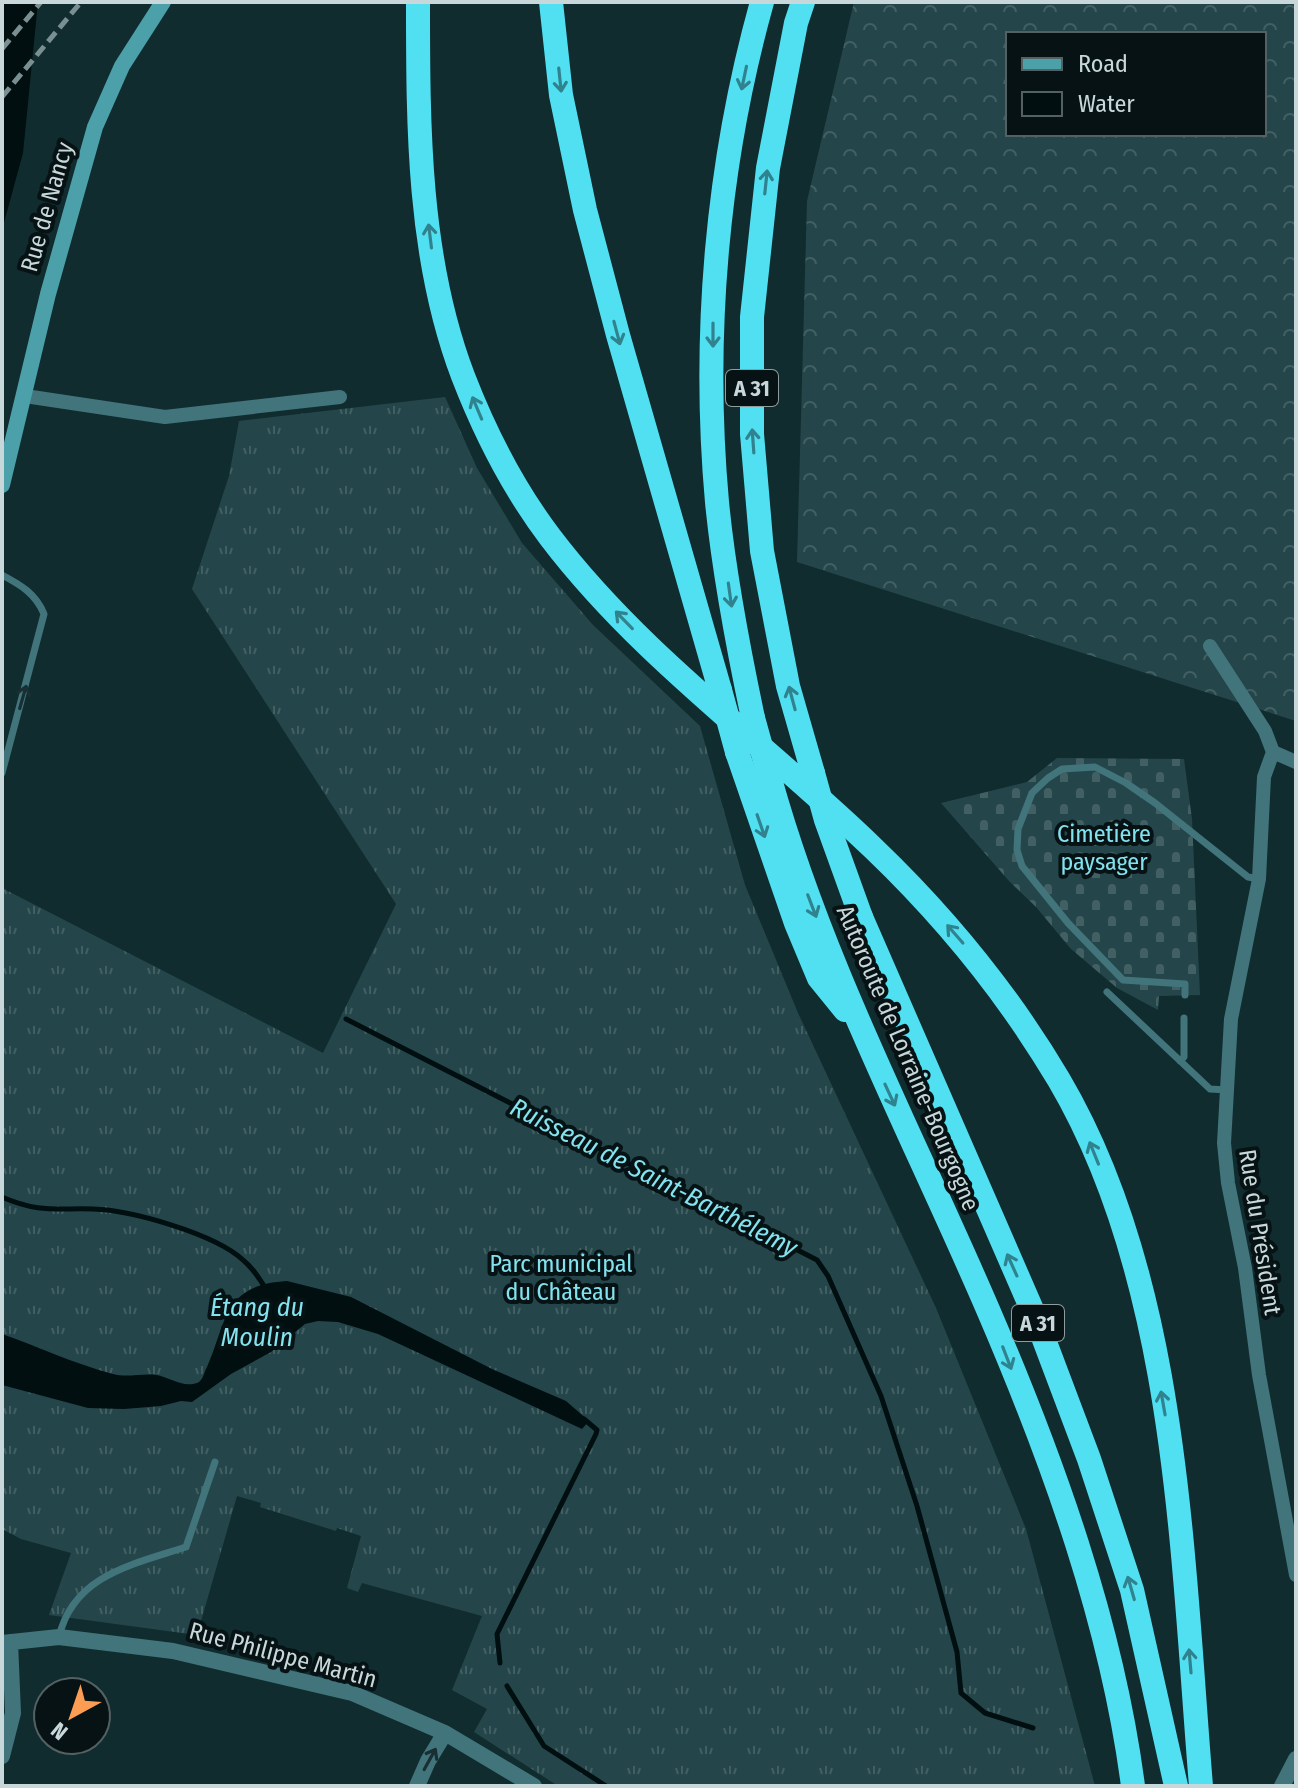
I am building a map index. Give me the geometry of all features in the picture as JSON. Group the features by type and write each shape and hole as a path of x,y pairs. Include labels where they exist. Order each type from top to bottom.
{"highway":[{"path":"418,2 419,124 432,255 451,340 463,376 491,441 518,490 551,538 631,628 873,847 963,942 1033,1038 1062,1085 1088,1137 1125,1235 1165,1413 1180,1535 1201,1786"},
{"path":"551,2 561,95 585,210 737,752 796,923 819,978 857,1024"},
{"name":"Autoroute de Lorraine-Bourgogne","path":"762,2 740,93 727,174 717,248 713,316 713,436 717,503 736,638 753,718 806,890 857,1024 989,1313 1046,1458 1096,1609 1117,1687 1133,1786"},
{"name":"Autoroute de Lorraine-Bourgogne","path":"803,2 796,23 768,168 752,317 752,434 762,551 788,686 826,820 861,917 1037,1321 1089,1459 1132,1590 1176,1786"}],"main road":[{"name":"Rue de Nancy","path":"2,485 48,294 95,127 122,66 163,2"}],"street":[{"path":"25,396 165,417 340,397"},
{"path":"1210,646 1265,731 1273,752 1296,762"},
{"name":"Rue du Président","path":"1273,752 1264,777 1259,879 1231,1019 1224,1143 1259,1375 1296,1575"},
{"name":"Rue Philippe Martin","path":"6,1643 59,1637 183,1653 352,1693 445,1733 534,1786"},
{"path":"2,1756 13,1713 6,1643"},
{"path":"417,1786 445,1733"},
{"path":"1283,1786 1296,1759"}],"lane":[{"path":"2,575 24,587 41,605 44,614 2,773"},
{"path":"1185,995 1185,984 1123,980 1076,932 1022,866 1017,850 1018,829 1032,793 1062,769 1095,767 1155,803 1248,877 1259,879"},
{"path":"1107,992 1210,1089 1227,1090"},
{"path":"1180,1061 1184,1057 1184,1018"},
{"path":"59,1637 64,1617 95,1582 122,1566 186,1547 215,1462"}],"green space":[{"path":"854,2 1296,2 1296,721 797,562 807,201"},
{"name":"Parc municipal du Château","path":"445,397 477,468 522,543 593,625 700,726 745,885 798,1013 936,1308 1026,1529 1095,1786 558,1786 474,1732 487,1709 452,1690 482,1616 362,1583 358,1592 347,1588 361,1536 260,1507 261,1503 237,1496 197,1635 49,1615 71,1553 21,1539 2,1529 2,888 323,1053 396,904 192,589 229,476 239,421"},
{"name":"Cimetière paysager","path":"1057,758 1184,759 1192,819 1200,995 1159,996 1158,1010 1117,988 1071,949 941,803 1027,782"}],"water":[{"path":"3,2 38,2 23,153 2,230"},
{"name":"Étang du Moulin","path":"287,1281 351,1297 492,1369 566,1401 589,1421 582,1429 378,1334 338,1322 305,1324 271,1352 231,1374 192,1402 124,1409 88,1408 2,1385 2,1334 113,1374 156,1375 181,1383 197,1383 203,1376 225,1320 239,1297 250,1289"}],"waterway":[{"name":"Ruisseau de Saint-Barthélemy","path":"346,1019 817,1260 828,1276 881,1396 917,1506 957,1652 961,1693 985,1713 1033,1728"},
{"name":"Ruisseau de Saint-Barthélemy","path":"2,1197 37,1208 109,1210 172,1225 230,1250 250,1266 266,1289"},
{"name":"Ruisseau de Saint-Barthélemy","path":"500,1663 497,1634 596,1434 597,1430 584,1419"},
{"name":"Ruisseau de Saint-Barthélemy","path":"507,1686 544,1746 606,1786"}],"railway":[{"path":"2,49 41,2"},
{"path":"2,97 81,2"}]}
